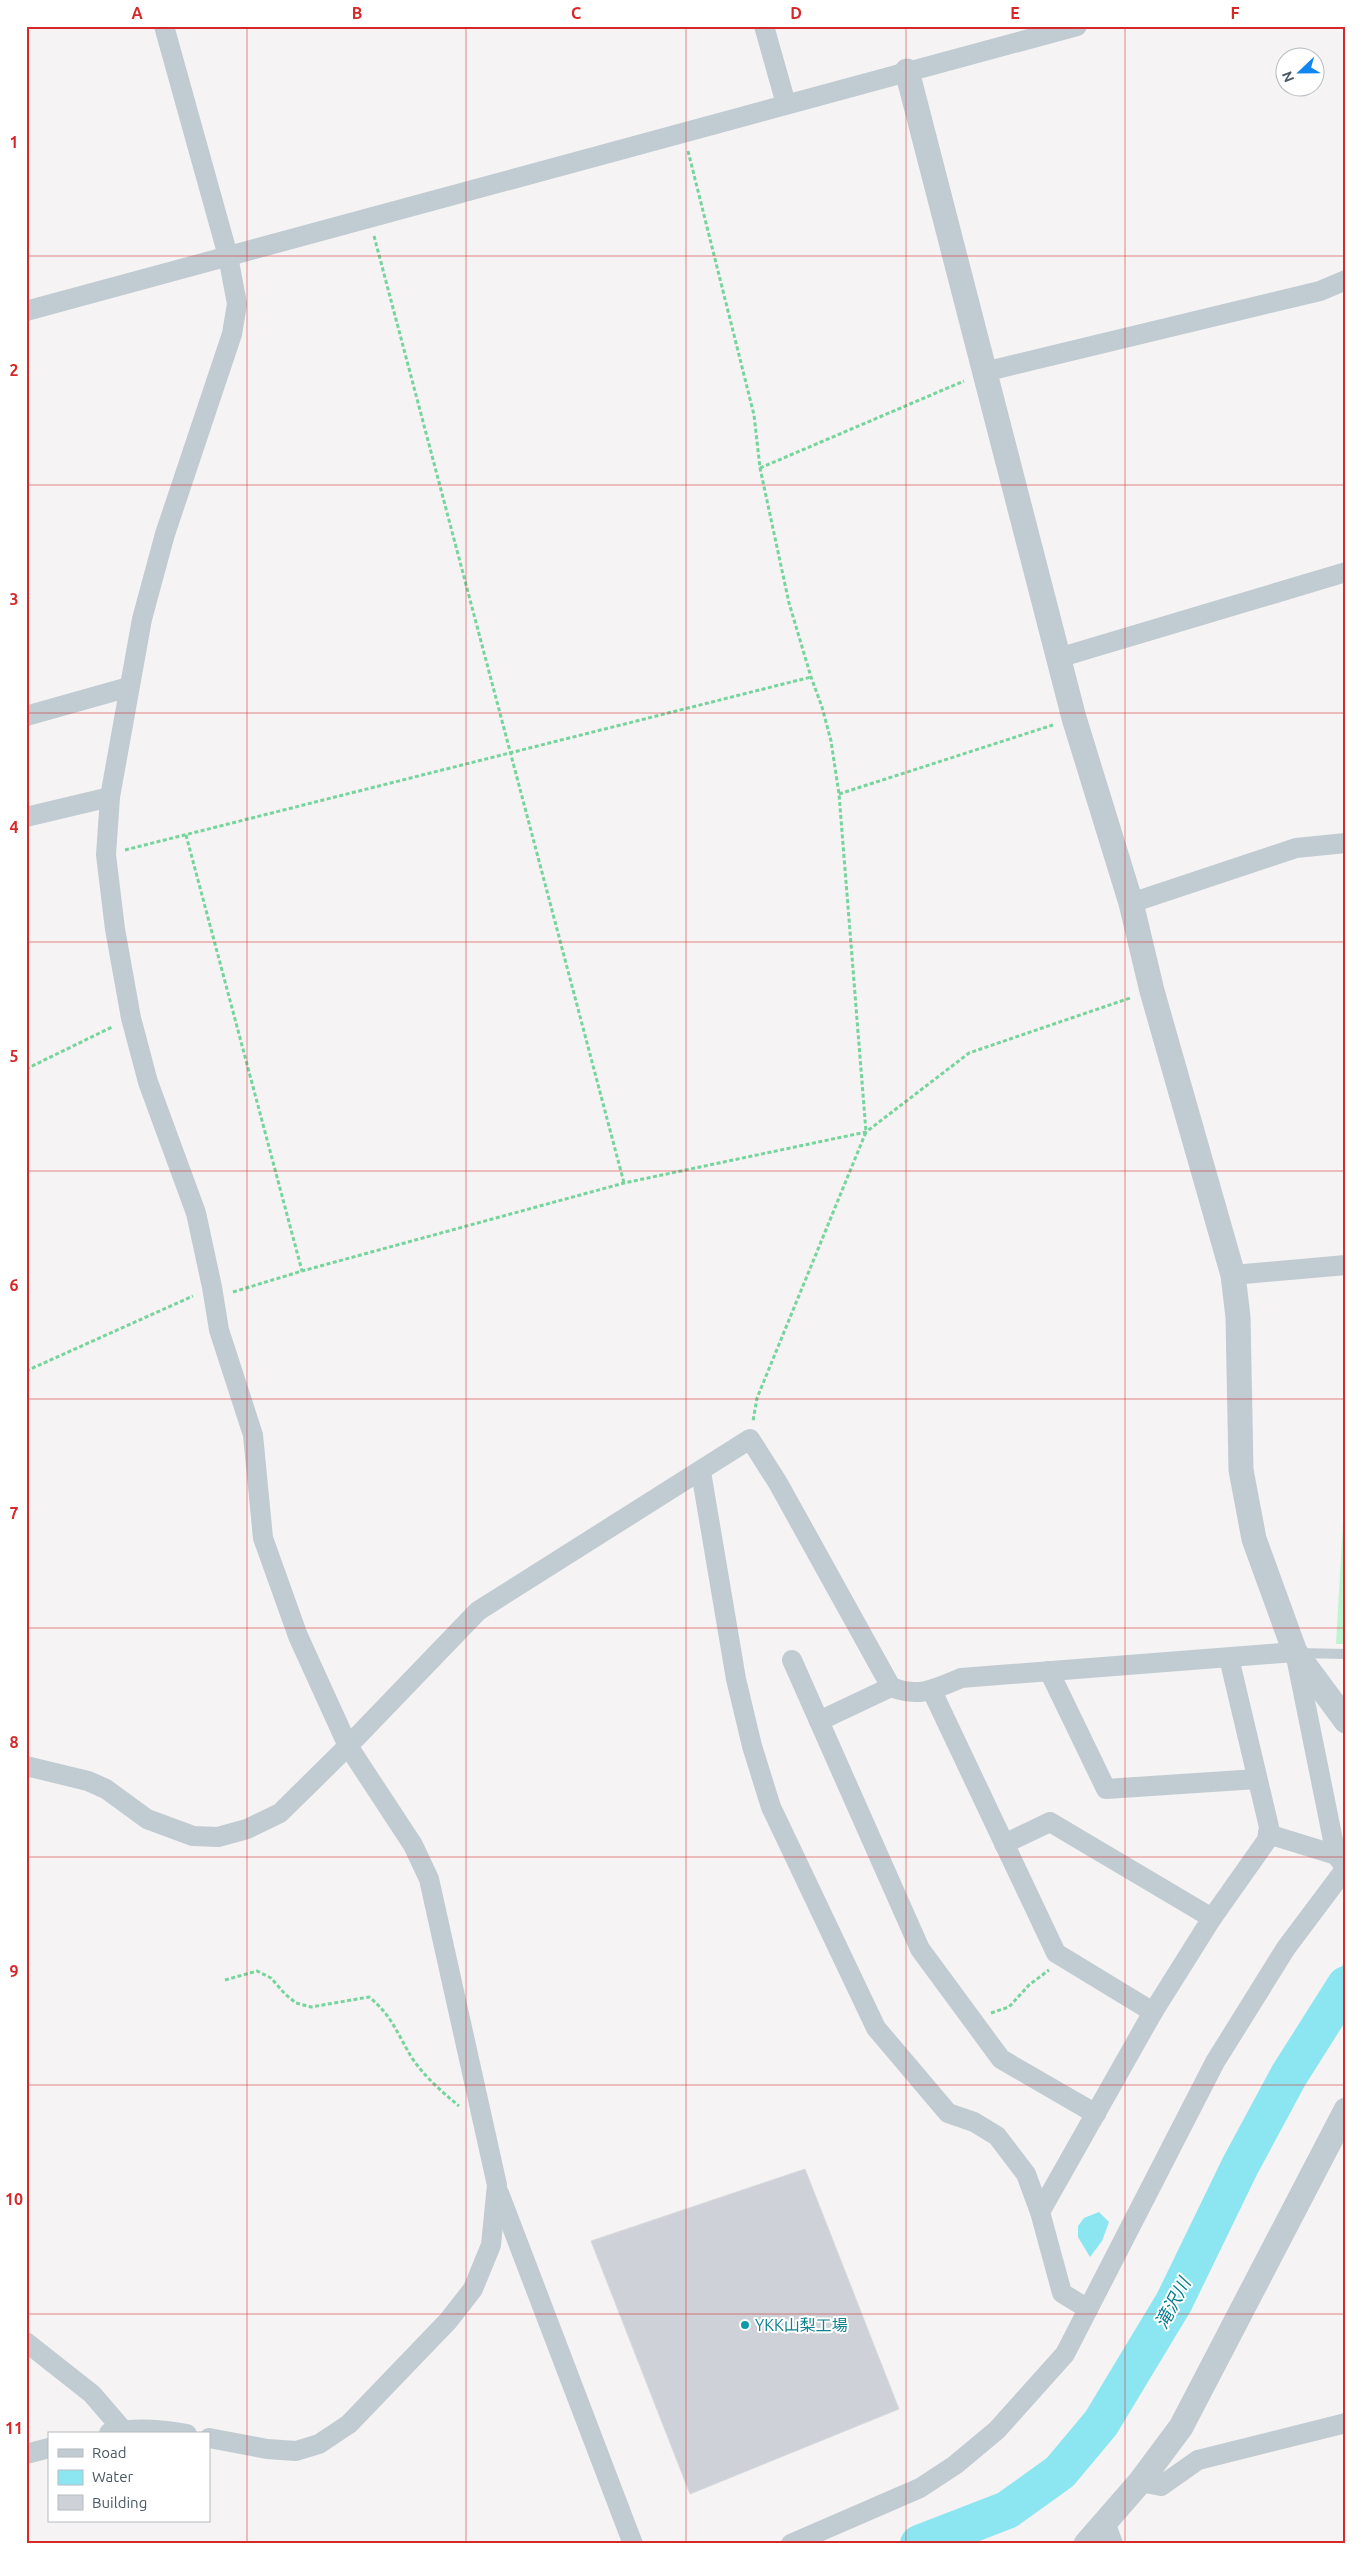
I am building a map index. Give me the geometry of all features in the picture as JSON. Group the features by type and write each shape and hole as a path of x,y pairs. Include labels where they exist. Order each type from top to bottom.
{"street":[{"path":"164,26 228,256 237,304 232,334 165,534 142,619 110,797 106,855 115,929 131,1018 148,1082 196,1213 213,1293 218,1330 253,1435 263,1538 298,1636 348,1746 413,1845 429,1879 497,2185 518,2248 633,2544"},
{"path":"764,26 786,104"},
{"path":"26,312 1077,26"},
{"path":"791,2544 920,2488 955,2465 997,2430 1065,2354 1214,2062 1342,1864 1295,1652 1254,1539 1241,1470 1238,1317 1233,1275 1152,991 1132,903 1074,718 906,71"},
{"path":"984,372 1320,291 1346,280"},
{"path":"1058,658 1346,572"},
{"path":"26,716 129,687"},
{"path":"26,817 110,797"},
{"path":"1132,903 1296,848 1346,843"},
{"path":"1233,1275 1346,1264"},
{"path":"26,1766 88,1781 106,1789 147,1819 171,1830 192,1836 218,1837 247,1829 280,1813 348,1746 478,1611 701,1472 750,1439 778,1482 891,1687 907,1693 932,1690 961,1678 1295,1652"},
{"path":"701,1472 736,1679 752,1746 771,1807 876,2028 948,2112 974,2122 997,2136 1026,2174 1040,2212 1062,2293 1088,2309"},
{"path":"1295,1652 1346,1721"},
{"path":"1040,2212 1153,2012 1212,1918 1267,1840 1269,1827 1228,1658"},
{"path":"792,1660 920,1949 976,2022 1001,2059 1096,2114"},
{"path":"1049,1671 1106,1789 1257,1779"},
{"path":"819,1722 891,1687"},
{"path":"932,1690 1056,1953 1153,2012"},
{"path":"1004,1844 1050,1822 1212,1918"},
{"path":"1268,1834 1342,1864"},
{"path":"1086,2544 1109,2533 1140,2482 1181,2427 1346,2110"},
{"path":"210,2438 267,2449 296,2451 319,2444 349,2424 448,2321 473,2289 491,2245 497,2185"},
{"path":"26,2342 92,2394 115,2432 154,2429 174,2432"},
{"path":"1140,2482 1161,2486 1198,2460 1346,2422"},
{"path":"26,2454 48,2448"}],"lane":[{"path":"1295,1652 1346,1654"}],"path":[{"path":"683,132 754,415 760,468 790,603 831,741 839,794 866,1132 758,1398 750,1439"},
{"path":"369,218 512,753 624,1183"},
{"path":"760,468 984,372"},
{"path":"106,855 811,677"},
{"path":"839,794 1074,718"},
{"path":"186,835 302,1271"},
{"path":"26,1371 213,1293 302,1271 624,1183 866,1132 969,1053 1152,991"},
{"path":"26,1069 131,1018"},
{"path":"976,2022 986,2015 1009,2007 1029,1985 1046,1973 1060,1956"},
{"path":"225,1980 257,1971 271,1978 296,2003 311,2007 369,1997 390,2017 413,2059 439,2090 461,2108 480,2112"}],"green space":[{"path":"1344,1505 1346,1505 1346,1644 1336,1644"}],"water":[{"path":"1346,1960 1346,2002 1329,2028 1295,2092 1271,2082 1299,2032"},
{"path":"1099,2212 1109,2222 1102,2241 1090,2257 1078,2237 1078,2226 1084,2218"}],"building":[{"name":"YKK山梨工場","path":"805,2169 899,2409 690,2494 591,2241"}],"waterway":[{"name":"滝沢川","path":"919,2544 1007,2510 1060,2472 1101,2423 1174,2302 1240,2166 1289,2075 1346,1985"}],"place":[{"name":"YKK山梨工場","path":"745,2325"}]}
